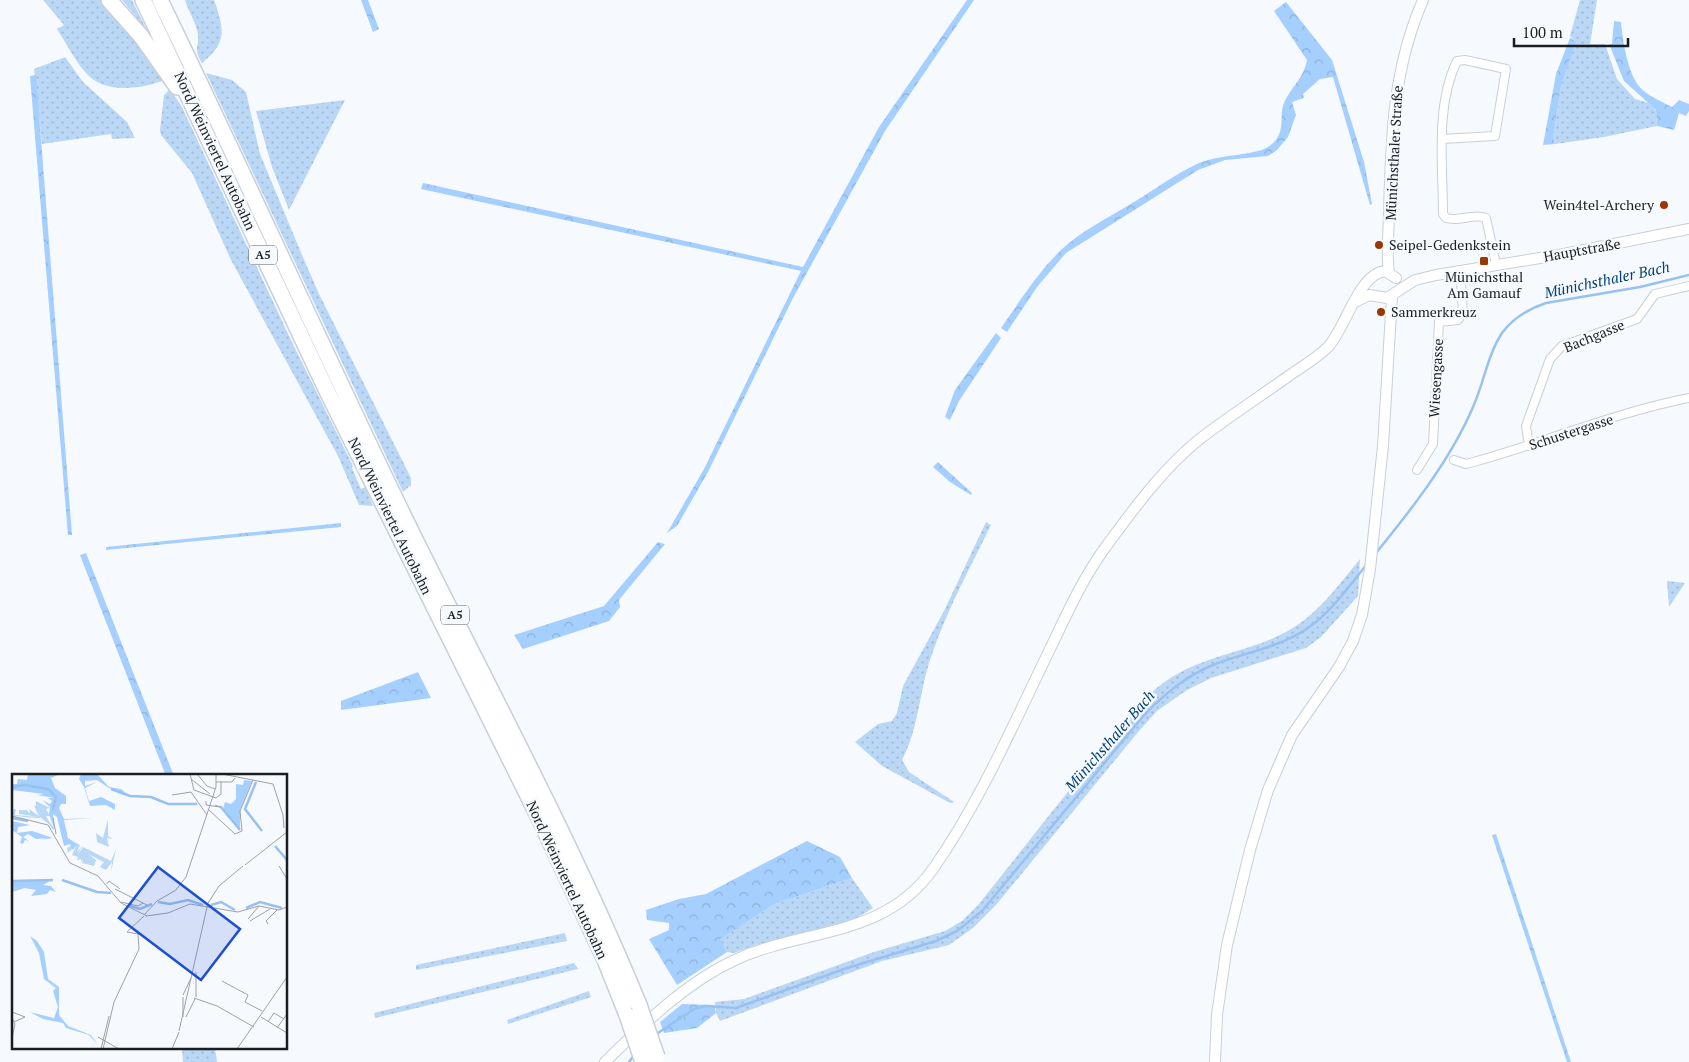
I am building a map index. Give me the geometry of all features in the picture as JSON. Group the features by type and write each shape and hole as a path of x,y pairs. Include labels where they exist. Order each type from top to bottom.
{"highway":[{"path":"109,0 147,44 202,123"},
{"name":"Nord/Weinviertel Autobahn","path":"143,0 326,387 541,822 605,960 627,1015 653,1060"},
{"name":"Nord/Weinviertel Autobahn","path":"160,0 382,471 554,815 611,937 639,1005 653,1060"},
{"path":"169,0 178,37"}],"street":[{"name":"Münichsthaler Straße","path":"1214,1062 1217,1015 1227,945 1250,850 1268,790 1292,735 1339,667 1353,641 1362,615 1370,568 1383,438 1389,320 1394,293 1389,250 1393,124 1396,90 1408,39 1423,0"},
{"path":"1442,139 1495,136 1506,69 1465,60 1457,61 1447,92 1442,139 1443,214 1446,218 1453,220 1479,216 1486,218 1496,264"},
{"name":"Hauptstraße","path":"1394,293 1415,280 1460,270 1572,253 1689,230"},
{"name":"Münichsthaler Straße","path":"605,1062 669,1004 724,965 759,951 863,922 893,908 916,890 934,868 982,785 1080,588 1102,552 1168,469 1190,446 1327,348 1339,332 1357,296 1373,276 1389,250"},
{"name":"Wiesengasse","path":"1417,470 1433,444 1439,322 1458,320 1462,312 1460,270"},
{"path":"1389,320 1370,288 1373,276 1385,271 1393,275"},
{"name":"Hauptstraße","path":"1393,275 1415,280"},
{"name":"Bachgasse","path":"1529,446 1526,426 1550,359 1562,346 1637,319 1655,294 1689,286"},
{"path":"1350,309 1360,299 1376,296 1382,299 1394,293"},
{"name":"Schustergasse","path":"1454,460 1466,464 1529,446 1635,411 1689,398"}],"shaded area":[{"path":"43,0 101,0 131,33 165,80 145,86 123,88 102,84 93,79 77,62 57,29 64,25"},
{"path":"122,0 132,0 154,45 134,14"},
{"path":"185,0 214,0 220,19 222,34 220,42 210,56 202,63 197,51 197,31"},
{"path":"1580,0 1597,0 1590,44 1605,44 1617,79 1635,99 1649,103 1656,111 1657,126 1604,137 1555,144 1553,139 1561,86 1575,41 1570,36"},
{"path":"65,57 83,82 127,122 135,138 112,139 111,134 42,144 34,69"},
{"path":"206,73 232,80 246,92 260,154 302,255 319,294 411,478 411,485 403,492"},
{"path":"170,89 182,107 290,338 353,466 352,468 361,489 365,487 373,506 359,505 338,456 231,260 192,173 161,135 164,95"},
{"path":"345,100 289,210 272,167 256,111"},
{"path":"986,522 991,525 951,607 931,657 912,735 902,760 909,772 954,802 950,803 882,766 855,742 878,724 892,721 897,713 903,686 944,611"},
{"path":"1360,559 1358,596 1321,637 1306,648 1211,678 1187,690 1157,711 996,905 973,928 949,945 882,961 720,1021 716,1013 715,1002 744,999 874,952 945,931 962,921 978,905 1056,806 1148,695 1166,681 1193,666 1264,642 1291,629 1324,602"},
{"path":"1667,581 1685,583 1669,607"},
{"path":"852,878 873,908 857,918 756,945 734,953 727,952 719,939 775,904"},
{"path":"565,933 567,941 416,970 416,965"},
{"path":"574,963 578,969 375,1018 374,1013"},
{"path":"589,991 591,997 508,1024 507,1020"},
{"path":"182,1050 215,1050 217,1062 183,1062"}],"green space":[{"path":"361,0 368,0 379,29 373,32"},
{"path":"967,0 974,0 885,131 793,298 708,472 677,526 667,533 704,469 801,271 421,189 423,183 803,267 879,127"},
{"path":"1286,2 1332,60 1364,162 1372,204 1370,205 1333,77 1320,79 1303,94 1304,98 1292,102 1296,115 1288,137 1277,150 1268,156 1225,160 1198,170 1066,253 1037,287 1007,332 1001,328 1045,268 1061,250 1078,236 1195,165 1204,161 1262,150 1274,142 1280,131 1284,103 1303,72 1307,60 1274,11"},
{"path":"1614,21 1621,22 1630,69 1644,91 1672,107 1679,100 1689,104 1689,111 1686,116 1679,113 1674,130 1657,126 1656,110 1624,81 1609,44 1612,44"},
{"path":"1570,38 1576,41 1561,86 1553,139 1555,144 1543,145 1556,74"},
{"path":"36,75 72,535 68,535 30,76"},
{"path":"996,333 1001,338 959,401 950,420 945,417 955,390"},
{"path":"938,462 972,493 971,495 950,482 933,467"},
{"path":"341,523 341,527 106,550 106,547"},
{"path":"658,542 665,544 619,600 620,607 609,621 523,649 514,635 604,606"},
{"path":"86,553 173,774 165,774 80,555"},
{"path":"418,672 431,698 341,710 341,701"},
{"path":"1496,834 1571,1062 1567,1062 1492,835"},
{"path":"807,841 840,857 852,878 775,904 720,939 727,952 677,985 649,939 669,930 669,923 647,920 646,910 679,899 706,894"},
{"path":"682,1004 714,1005 716,1013 697,1028 664,1033 660,1022"}],"waterway":[{"name":"Münichsthaler Bach","path":"1376,553 1442,465 1473,407 1497,342 1502,333 1516,318 1546,303 1640,287 1689,275"},
{"name":"Münichsthaler Bach","path":"655,1035 694,1009 705,1006 736,1008 844,969 936,941 957,931 982,911 1145,714 1160,699 1176,686 1203,669 1260,650 1305,630 1331,608 1368,563"},
{"name":"Münichsthaler Bach","path":"629,1062 635,1054"}],"place":[{"name":"Wein4tel-Archery","path":"1664,205"},
{"name":"Seipel-Gedenkstein","path":"1379,245"},
{"name":"Münichsthal Am Gamauf","path":"1484,261"},
{"name":"Sammerkreuz","path":"1381,312"}]}
